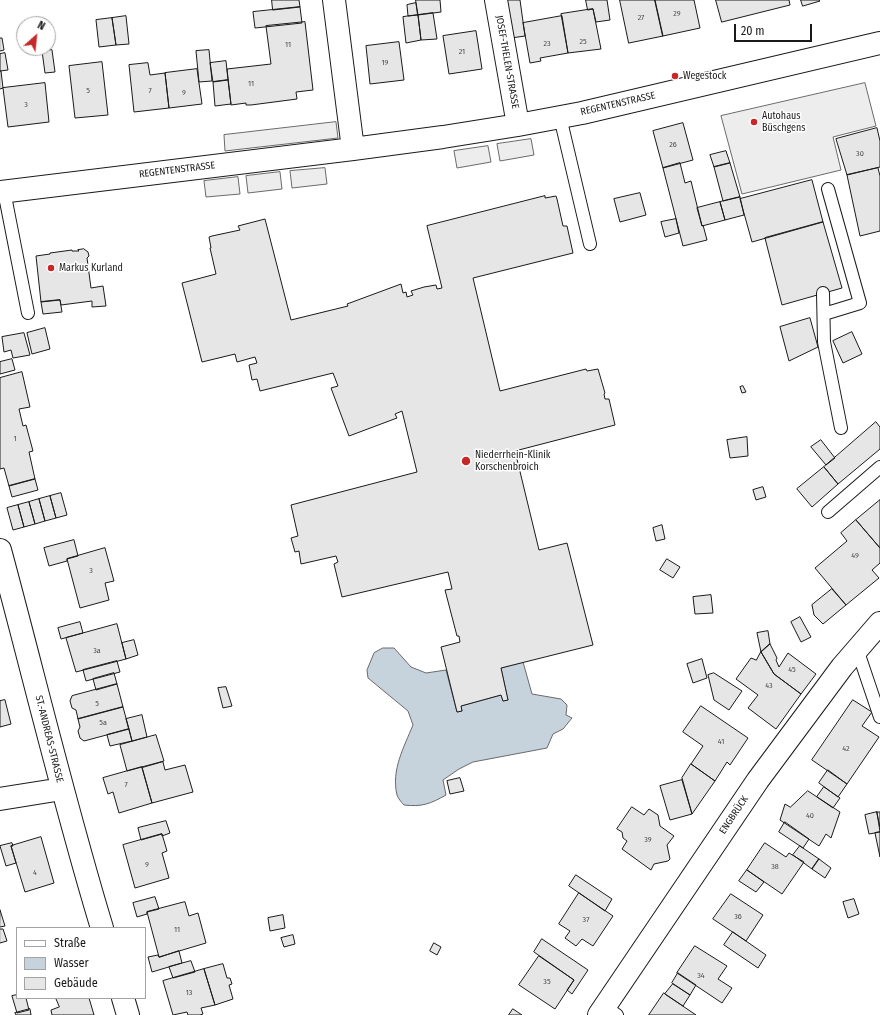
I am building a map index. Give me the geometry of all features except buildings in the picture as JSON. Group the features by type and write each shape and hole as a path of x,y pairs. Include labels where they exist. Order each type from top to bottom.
{"street":[{"path":"334,0 353,149"},
{"name":"JOSEF-THELEN-STRASSE","path":"496,0 518,125"},
{"name":"REGENTENSTRASSE","path":"2,192 353,149 518,125 560,117 880,43"},
{"name":"ST.-ANDREAS-STRASSE","path":"0,550 62,789 102,927"},
{"name":"ENGBRÜCK","path":"607,1012 744,800 825,689 880,623"},
{"path":"0,799 62,789"},
{"path":"123,999 128,1015"}],"lane":[{"path":"560,117 590,244"},
{"path":"824,314 860,303 828,189"},
{"path":"2,192 28,313"},
{"path":"823,293 824,342 841,428"},
{"path":"828,512 880,467"},
{"path":"857,649 880,717"}],"shaded area":[{"path":"865,83 876,126 833,137 841,170 742,194 721,116"},
{"path":"336,122 338,138 225,151 224,135"},
{"path":"531,139 534,155 500,161 497,144"},
{"path":"488,146 491,162 457,168 454,151"},
{"path":"325,168 327,184 292,188 290,171"},
{"path":"280,172 282,189 248,193 246,176"},
{"path":"238,177 240,194 206,197 204,181"}],"water":[{"path":"383,648 394,648 411,667 426,673 446,670 457,712 462,711 461,706 501,695 503,701 508,700 501,668 523,662 532,694 561,699 567,705 566,715 572,718 563,729 553,734 547,748 473,762 459,769 443,780 446,795 426,804 416,806 404,805 397,795 397,768 402,750 413,725 408,711 368,678 367,670 374,653"}],"place":[{"name":"Wegestock","path":"675,76"},
{"name":"Autohaus Büschgens","path":"754,122"},
{"name":"Markus Kurland","path":"51,268"},
{"name":"Niederrhein-Klinik Korschenbroich","path":"466,461"}]}
